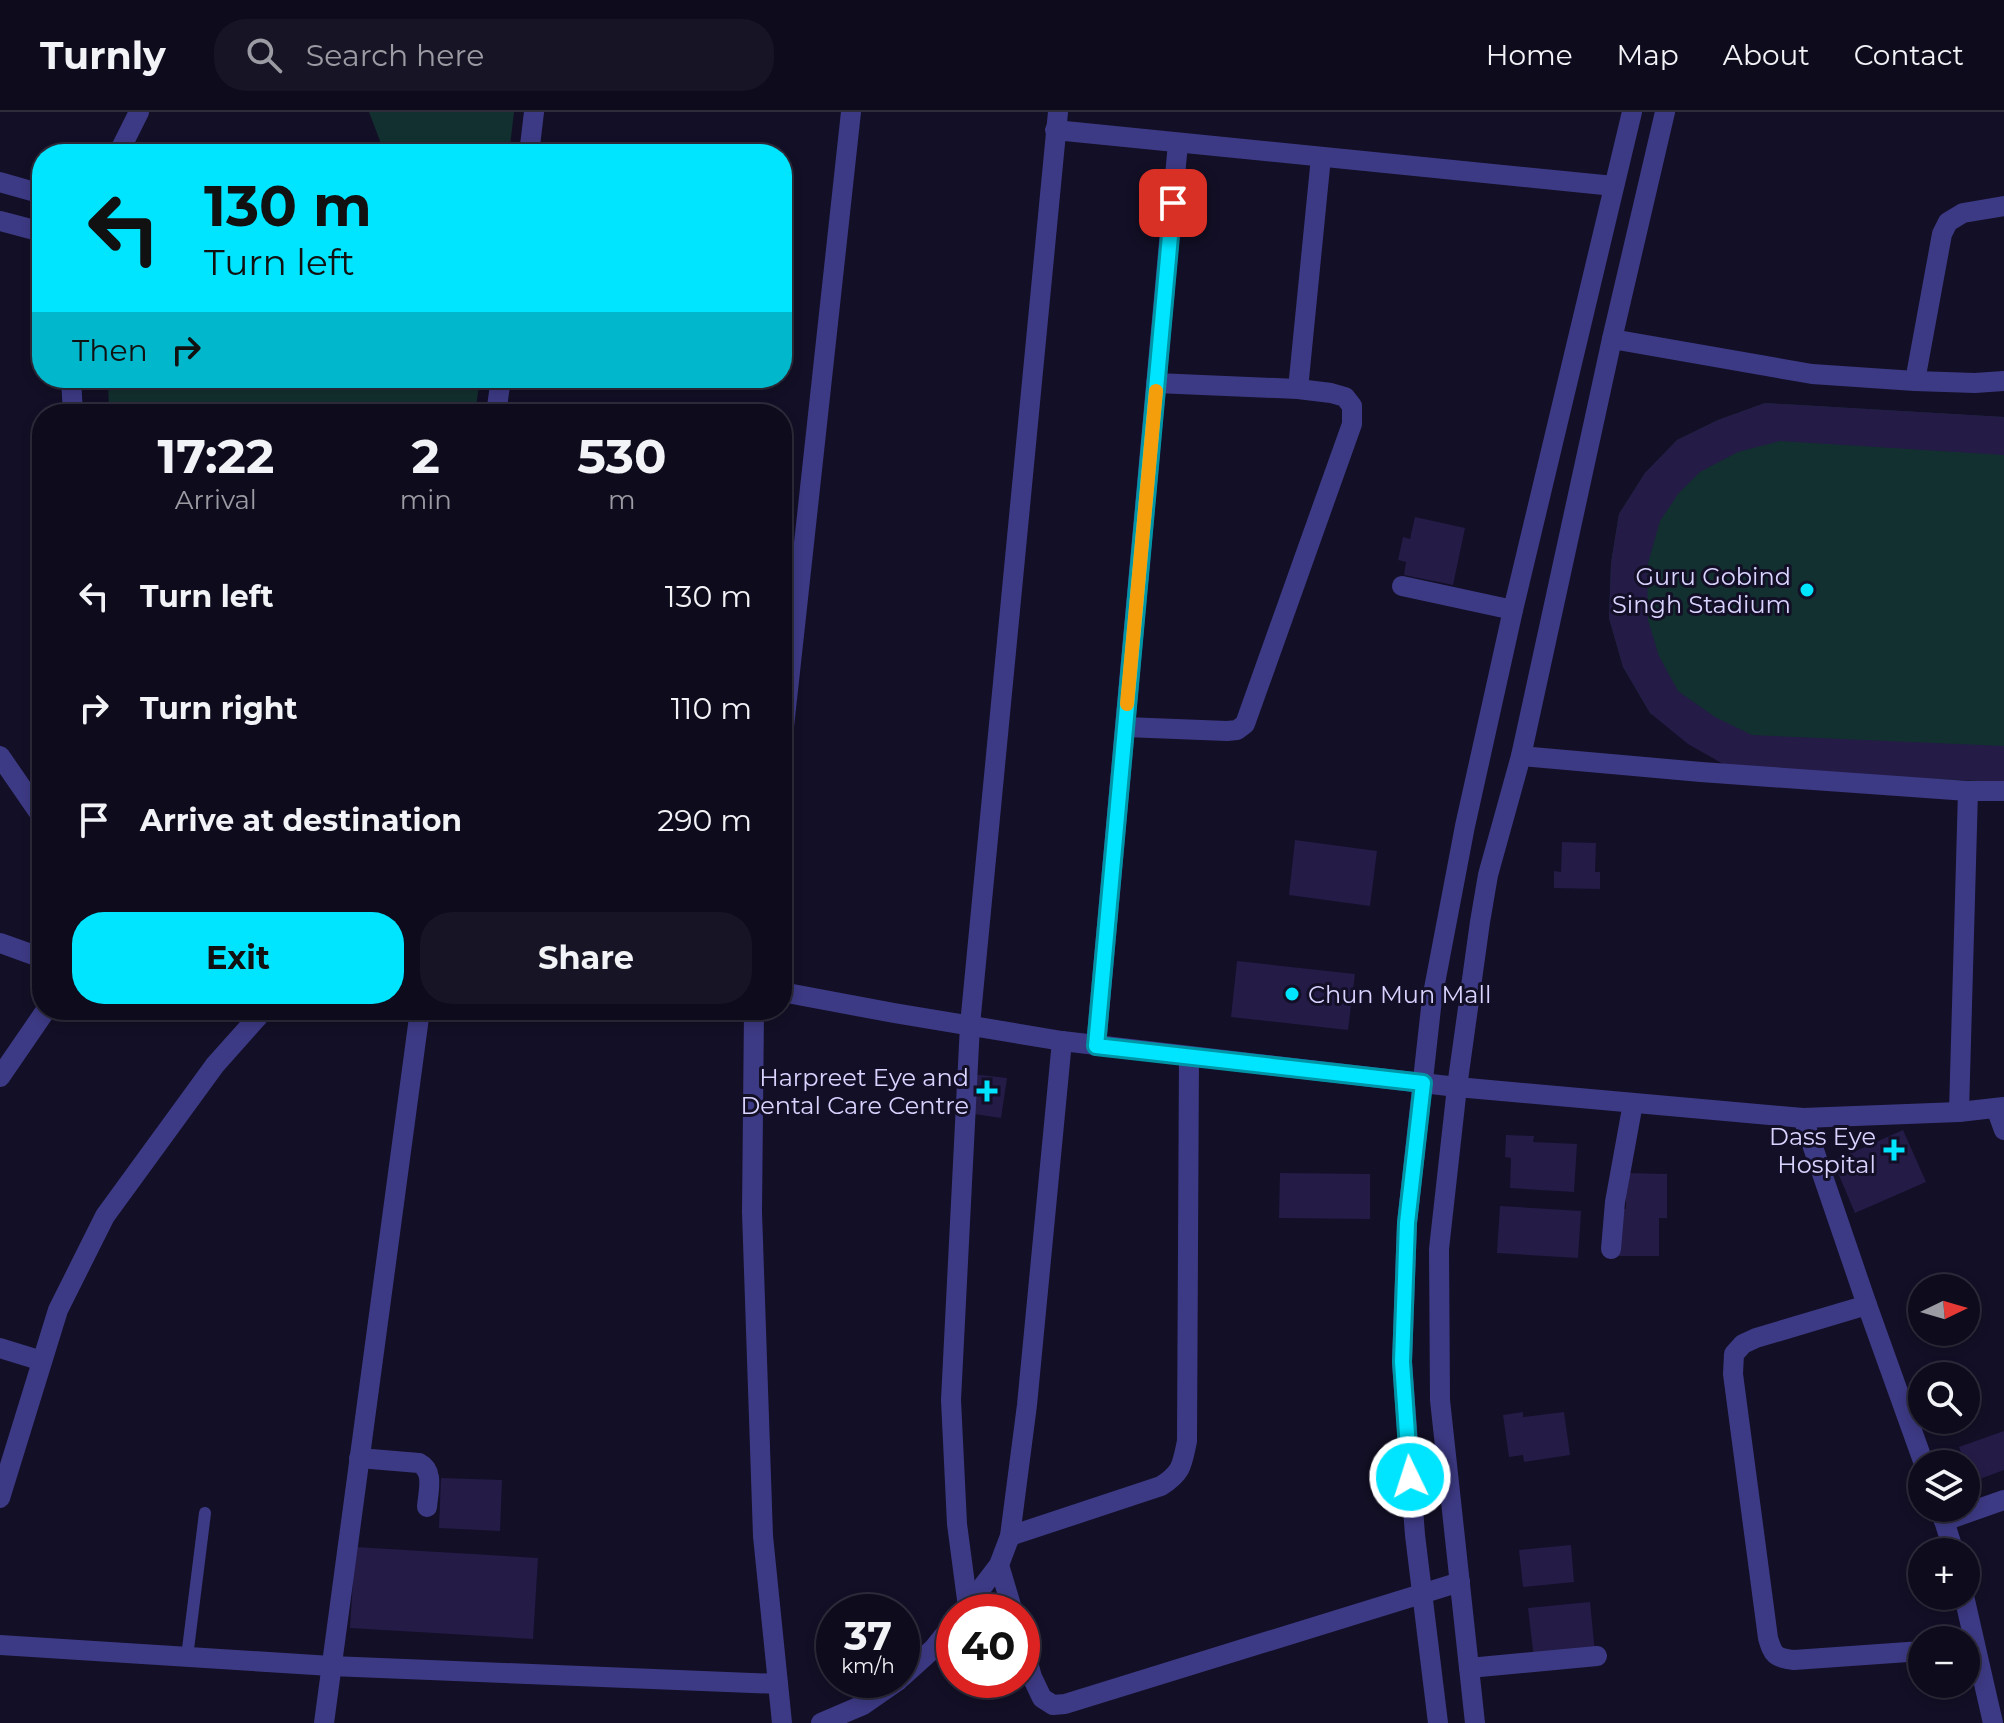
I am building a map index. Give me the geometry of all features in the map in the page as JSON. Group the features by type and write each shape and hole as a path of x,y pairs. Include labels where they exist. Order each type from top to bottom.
{"street":[{"path":"123,144 139,112"},
{"path":"530,144 534,112"},
{"path":"792,653 851,112"},
{"path":"1438,1723 1415,1535 1402,1362 1407,1223 1432,999 1459,855 1513,610 1632,112"},
{"path":"1475,1723 1440,1400 1439,1249 1457,1087 1488,875 1521,756 1665,112"},
{"path":"964,1594 957,1524 951,1400 970,1025 1056,121 1178,143 1614,186"},
{"path":"1096,1046 1178,143"},
{"path":"1298,389 1321,157"},
{"path":"0,182 32,191"},
{"path":"1915,381 1942,234 1948,222 1963,213 2004,206"},
{"path":"0,221 32,229"},
{"path":"1598,255 1631,259"},
{"path":"1612,339 1812,374 1915,381 2004,381"},
{"path":"1125,727 1227,731 1237,730 1245,724 1352,424 1352,406 1345,397 1331,393 1156,383"},
{"path":"1402,586 1513,610"},
{"path":"0,756 32,802"},
{"path":"1521,756 1701,772 2004,791"},
{"path":"1959,1112 1968,791"},
{"path":"0,943 32,954"},
{"path":"792,994 1096,1046 1457,1087 1803,1118 2000,1108 2004,1130"},
{"path":"0,1077 39,1020"},
{"path":"0,1498 58,1310 105,1216 215,1065 255,1020"},
{"path":"324,1723 419,1020"},
{"path":"754,1020 752,1212 762,1521 782,1723"},
{"path":"977,1594 999,1565 1010,1536 1027,1405 1062,1041"},
{"path":"1010,1536 1161,1486 1174,1478 1182,1467 1187,1441 1189,1056"},
{"path":"1611,1249 1615,1202 1633,1103"},
{"path":"1803,1118 1919,1450"},
{"path":"1867,1305 1743,1344 1734,1354 1733,1374 1772,1652 1781,1659 1794,1660 1908,1652"},
{"path":"0,1348 42,1361"},
{"path":"359,1458 425,1466 429,1478 427,1507"},
{"path":"1980,1506 2004,1500"},
{"path":"999,1565 1008,1594"},
{"path":"1040,1694 1053,1705 1065,1704 1460,1582"},
{"path":"0,1645 331,1666 778,1684"},
{"path":"920,1660 936,1645"},
{"path":"1469,1668 1597,1656"},
{"path":"1980,1679 1993,1723"},
{"path":"821,1723 873,1698"}],"lane":[{"path":"187,1657 205,1513"}],"green space":[{"path":"369,112 514,112 510,144 381,144"},
{"path":"108,388 479,388 476,404 109,404"},
{"name":"Guru Gobind Singh Stadium","path":"1765,403 2004,417 2004,782 1732,769 1650,713 1623,667 1609,618 1611,563 1619,514 1645,473 1677,440 1718,420"}],"building":[{"path":"1765,403 2004,417 2004,455 1780,441 1738,452 1700,472 1678,494 1660,521 1647,567 1648,620 1659,656 1678,691 1715,717 1752,735 2004,746 2004,782 1732,769 1688,744 1650,713 1623,667 1609,618 1611,563 1619,514 1645,473 1677,440 1718,420"},
{"path":"1415,517 1465,528 1453,585 1404,575 1406,562 1398,560 1403,537 1410,539"},
{"path":"1295,840 1377,851 1370,906 1289,895"},
{"path":"1562,842 1596,843 1595,872 1600,872 1600,889 1554,888 1554,871 1561,872"},
{"path":"1237,961 1355,974 1348,1030 1231,1017"},
{"path":"971,1074 1007,1078 1001,1118 967,1113"},
{"path":"1903,1130 1926,1182 1855,1213 1833,1161"},
{"path":"1506,1135 1534,1136 1533,1142 1577,1144 1574,1192 1510,1188 1511,1158 1505,1157"},
{"path":"1280,1173 1370,1174 1370,1219 1279,1218"},
{"path":"1626,1173 1667,1174 1667,1218 1659,1218 1659,1256 1616,1256 1616,1209 1626,1209"},
{"path":"1500,1206 1581,1211 1578,1258 1497,1253"},
{"path":"1523,1412 1523,1417 1564,1412 1570,1455 1524,1462 1523,1455 1509,1457 1503,1415"},
{"path":"2004,1431 2004,1470 1980,1479 1980,1450 1960,1450 1959,1447"},
{"path":"441,1478 502,1480 500,1531 439,1528"},
{"path":"1571,1545 1574,1582 1523,1587 1519,1550"},
{"path":"355,1547 538,1558 533,1639 350,1628"},
{"path":"1590,1602 1595,1653 1534,1659 1528,1608"}],"slow traffic":[{"path":"1127,704 1156,391"}],"place":[{"name":"Guru Gobind Singh Stadium","path":"1807,590"},
{"name":"Chun Mun Mall","path":"1292,994"},
{"name":"Harpreet Eye and Dental Care Centre","path":"987,1091"},
{"name":"Dass Eye Hospital","path":"1894,1150"}],"route":[{"path":"1173,203 1096,1046 1423,1083 1407,1223 1402,1362 1410,1477"}]}
